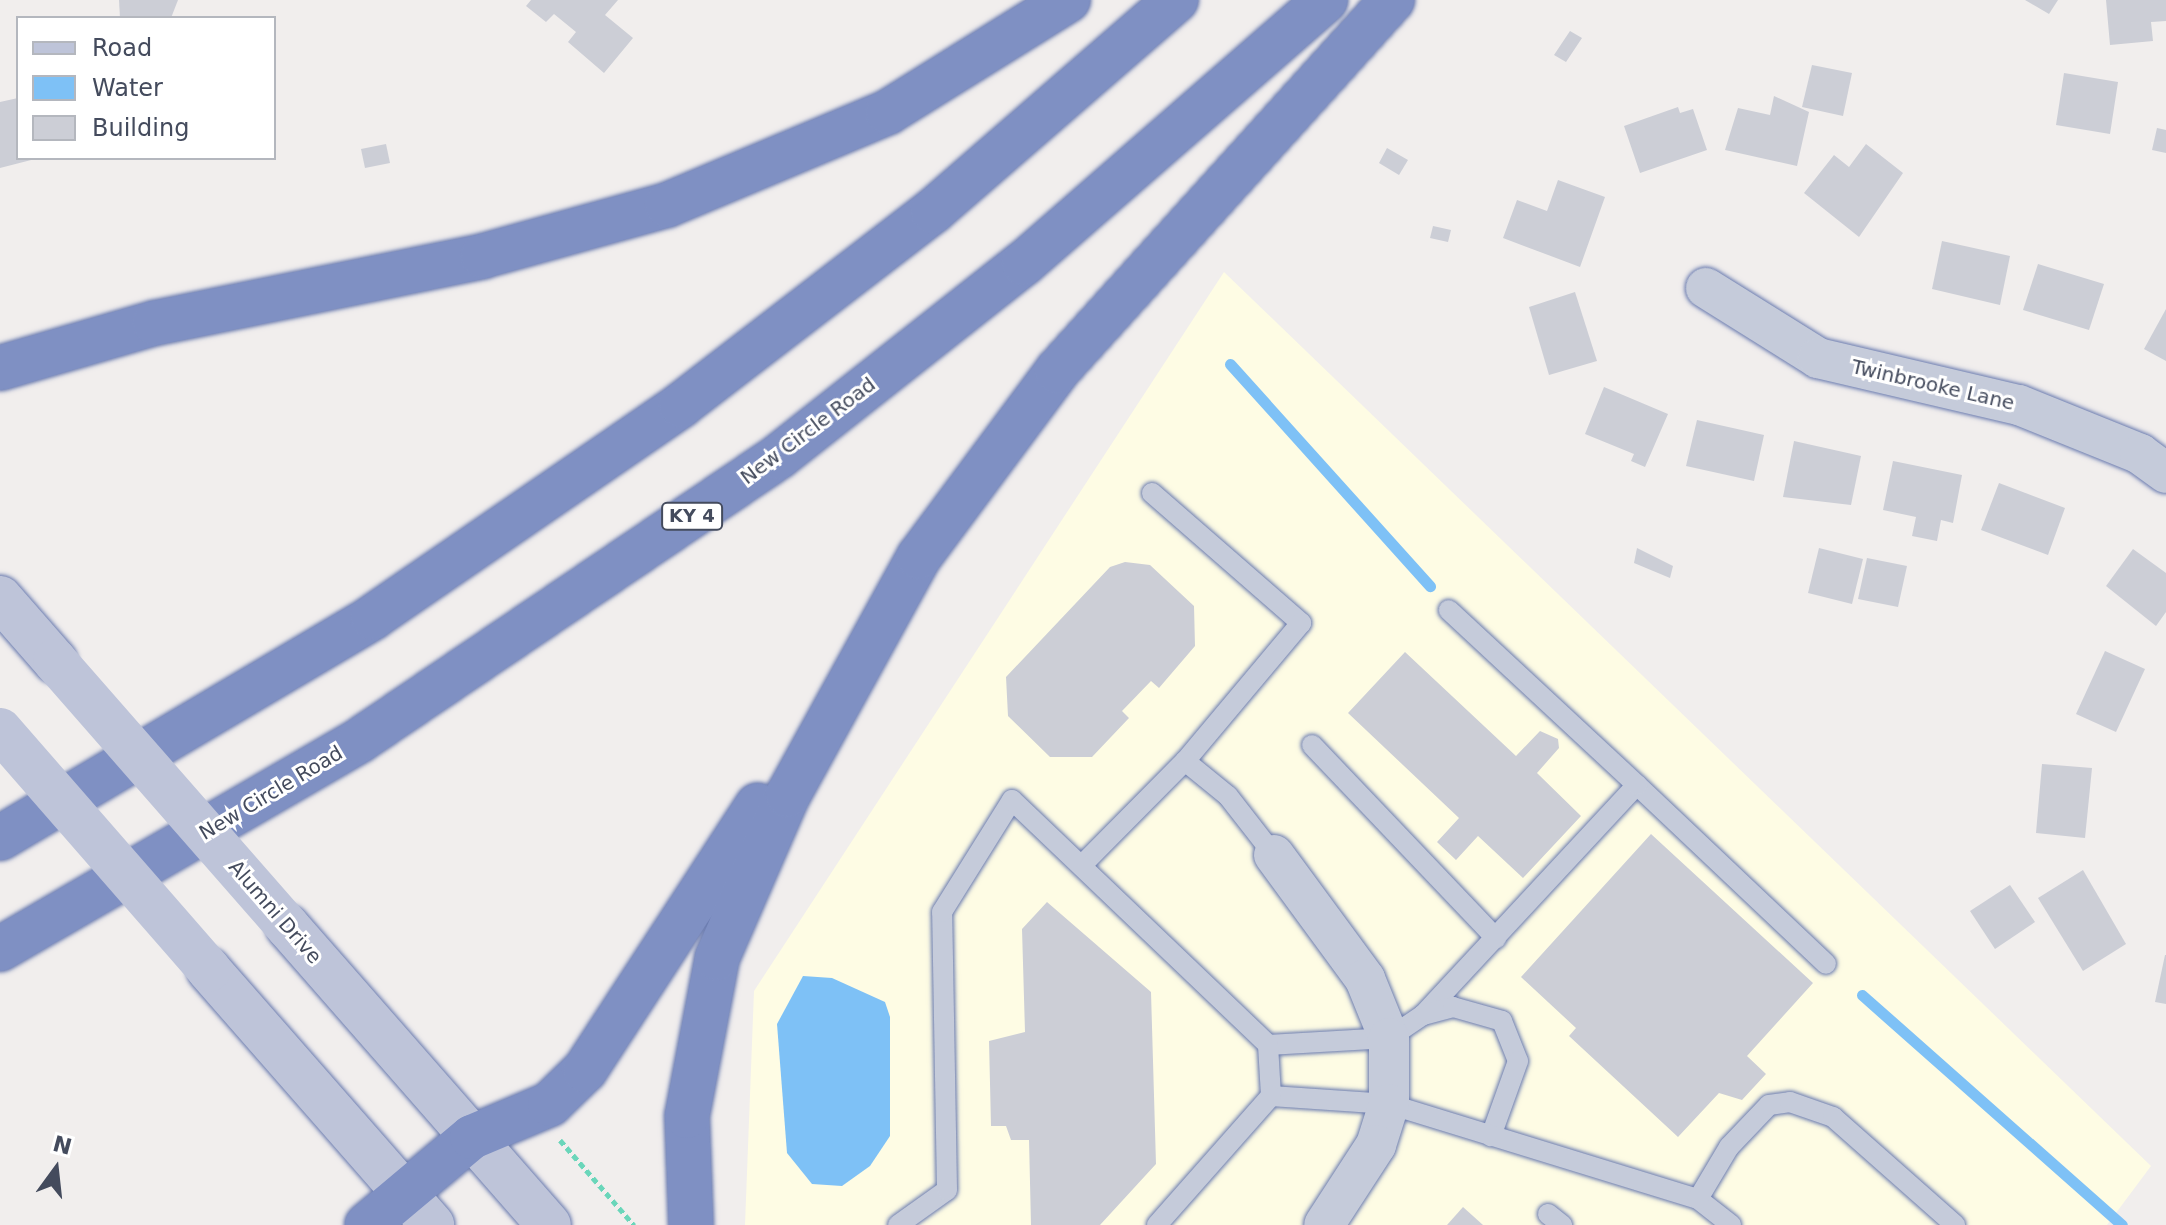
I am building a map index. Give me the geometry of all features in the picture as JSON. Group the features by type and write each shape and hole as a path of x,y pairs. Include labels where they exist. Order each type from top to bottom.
{"highway":[{"path":"0,350 110,335 483,256 667,205 888,112 1068,0"},
{"path":"0,838 373,617 681,405 933,211 1176,0"},
{"name":"New Circle Road","path":"0,949 360,740 778,457 1024,263 1325,0"},
{"path":"691,1225 687,1116 717,958 788,795 919,557 1057,371 1392,0"},
{"path":"0,368 110,335"},
{"path":"367,1225 419,1210 472,1137 550,1104 585,1070 880,629"}],"main road":[{"name":"Alumni Drive","path":"0,598 549,1225"},
{"path":"0,730 419,1210"}],"street":[{"name":"Twinbrooke Lane","path":"1706,288 1818,358 2019,405 2140,454 2166,473"},
{"path":"1274,855 1365,979 1389,1038 1389,1104 1376,1145 1324,1225"}],"lane":[{"path":"1083,864 1185,761 1301,623 1152,493"},
{"path":"1449,610 1826,964"},
{"path":"1312,745 1496,938"},
{"path":"1185,761 1228,796 1274,855"},
{"path":"1268,1045 1389,1038 1423,1015 1637,785"},
{"path":"898,1225 947,1190 942,912 1012,800 1083,864 1268,1045 1271,1096 1157,1225"},
{"path":"1423,1015 1453,1007 1478,1012 1502,1021 1515,1040 1516,1073 1491,1136"},
{"path":"1271,1096 1389,1104 1698,1199 1731,1225"},
{"path":"1698,1199 1729,1147 1769,1105 1790,1102 1833,1117 1955,1225"}],"path":[{"path":"556,1136 634,1225"}],"shaded area":[{"path":"1224,272 2151,1166 2107,1225 745,1225 754,991"}],"water":[{"path":"803,976 832,978 885,1002 890,1017 890,1136 870,1166 842,1186 812,1184 787,1153 777,1024"}],"building":[{"path":"119,0 178,0 172,16 120,16"},
{"path":"531,0 618,0 605,15 633,38 604,73 568,42 576,32 554,14 546,22 526,6"},
{"path":"2025,0 2058,0 2049,14"},
{"path":"2106,0 2166,0 2166,21 2151,22 2153,41 2110,45"},
{"path":"1570,31 1582,38 1566,62 1554,55"},
{"path":"1812,65 1852,73 1843,116 1802,107"},
{"path":"2064,73 2118,82 2110,134 2056,125"},
{"path":"1774,96 1809,112 1797,166 1725,150 1738,108 1770,115"},
{"path":"16,98 16,160 31,160 0,168 0,102"},
{"path":"1678,107 1680,113 1693,109 1707,150 1640,173 1624,126"},
{"path":"2157,128 2166,130 2166,153 2152,150"},
{"path":"386,144 390,163 365,168 361,149"},
{"path":"1866,144 1903,173 1859,237 1804,193 1834,155 1849,167"},
{"path":"1387,148 1408,160 1399,175 1379,163"},
{"path":"1558,180 1605,197 1580,267 1503,238 1517,200 1547,211"},
{"path":"1433,226 1451,230 1448,242 1430,238"},
{"path":"1942,241 2010,256 2000,305 1932,289"},
{"path":"2038,264 2104,284 2089,330 2023,310"},
{"path":"1575,292 1597,361 1549,375 1529,307"},
{"path":"2166,309 2166,361 2144,349"},
{"path":"1604,387 1668,414 1645,467 1631,461 1634,454 1585,434"},
{"path":"1697,420 1764,435 1754,481 1686,466"},
{"path":"1794,441 1861,456 1851,505 1783,497"},
{"path":"1893,461 1962,475 1953,523 1941,520 1937,541 1912,536 1916,517 1883,510"},
{"path":"1999,483 2065,508 2048,555 1981,530"},
{"path":"1637,548 1673,566 1670,578 1634,563"},
{"path":"1819,548 1863,559 1852,604 1808,593"},
{"path":"2133,549 2166,573 2166,612 2156,626 2106,586"},
{"path":"1867,558 1907,566 1898,607 1858,599"},
{"path":"1125,562 1150,565 1194,606 1195,646 1159,688 1151,681 1122,711 1129,718 1092,757 1050,757 1008,716 1006,677 1110,567"},
{"path":"2105,651 2145,669 2116,732 2076,714"},
{"path":"1405,652 1516,756 1540,731 1558,739 1559,748 1537,773 1581,816 1523,878 1478,836 1456,860 1437,842 1459,818 1348,713"},
{"path":"2042,764 2092,768 2085,838 2036,833"},
{"path":"1651,834 1813,983 1747,1056 1766,1074 1742,1100 1719,1093 1678,1137 1569,1036 1576,1028 1521,977"},
{"path":"2083,870 2126,944 2083,971 2038,898"},
{"path":"2010,885 2035,922 1995,949 1970,911"},
{"path":"1047,902 1151,992 1156,1164 1100,1225 1031,1225 1029,1140 1011,1140 1006,1126 991,1126 989,1041 1025,1032 1022,929"},
{"path":"2166,955 2166,1004 2155,1002"},
{"path":"1463,1207 1483,1225 1447,1225"}],"waterway":[{"path":"1230,364 1430,586"},
{"path":"1862,995 2122,1225"}]}
